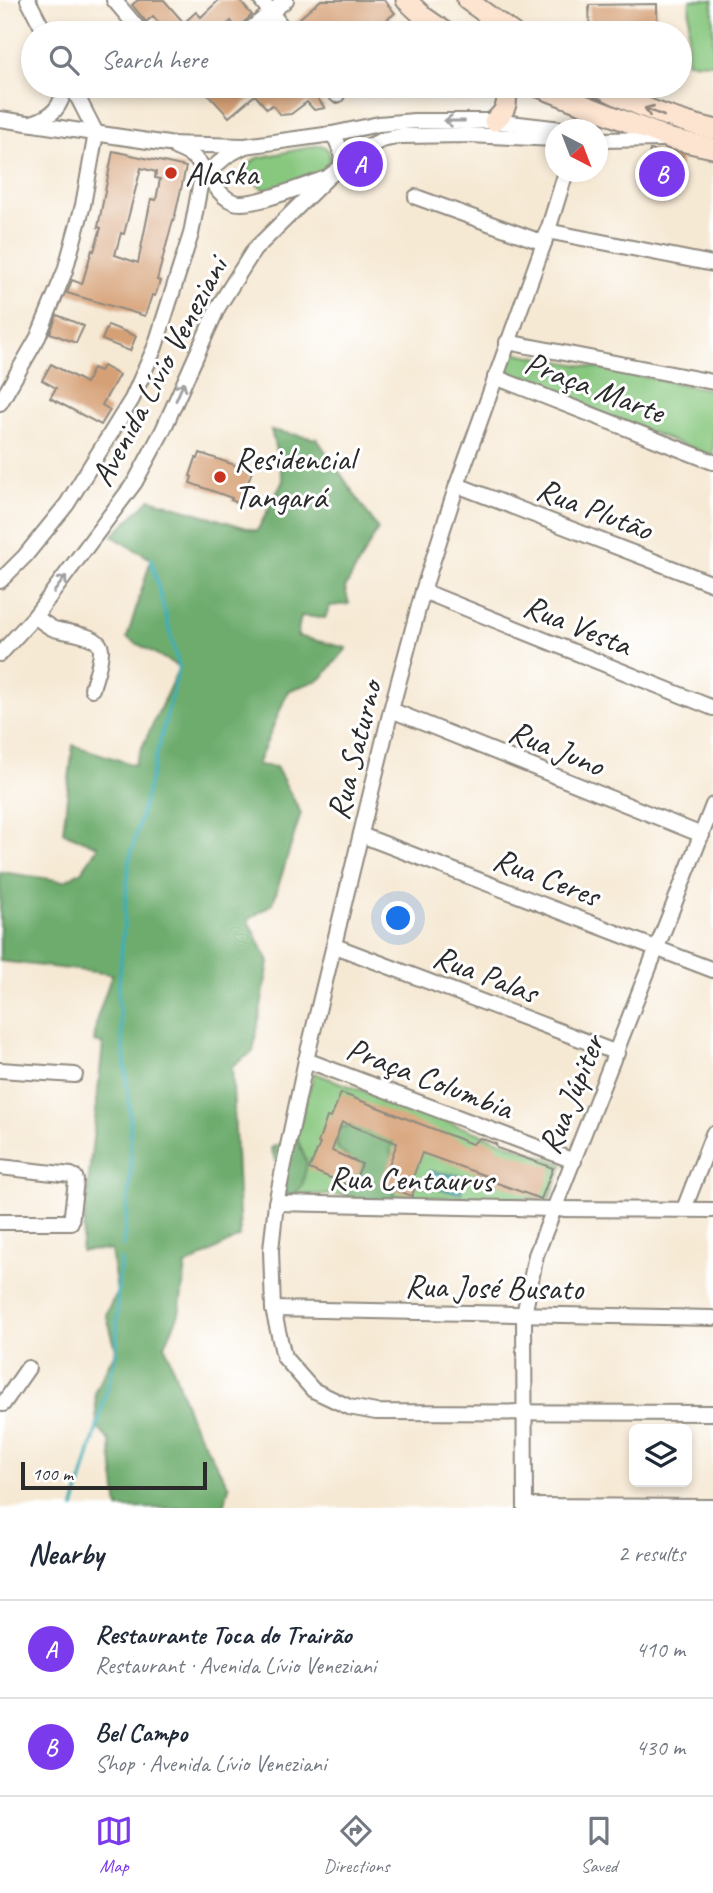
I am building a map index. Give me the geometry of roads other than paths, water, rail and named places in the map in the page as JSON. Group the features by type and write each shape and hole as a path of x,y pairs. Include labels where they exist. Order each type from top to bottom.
{"main road":[{"path":"406,0 429,9"},
{"path":"467,0 496,21"},
{"path":"494,121 501,116 507,104 506,98"},
{"path":"567,98 671,139 713,148"},
{"path":"625,98 684,123 713,129"}],"street":[{"path":"28,0 39,21"},
{"path":"114,0 132,21"},
{"path":"261,0 277,21"},
{"path":"261,21 286,0"},
{"path":"32,123 51,114 59,107 62,98"},
{"path":"0,403 38,337 65,271 83,205 96,134 78,98"},
{"path":"0,119 168,144 245,146 379,124 414,121 494,121 545,127"},
{"path":"331,134 341,151 342,166"},
{"name":"Avenida Lívio Veneziani","path":"0,654 35,616 135,482 163,430 218,307 254,250 327,178 365,148 382,140 401,136 468,135 545,139"},
{"path":"608,140 671,139"},
{"path":"168,144 192,154 223,196 236,204 270,198 327,178"},
{"path":"0,581 25,556 67,504 132,399 159,335 191,234 200,186 207,173 228,155 245,146"},
{"name":"Rua Saturno","path":"524,1413 376,1412 349,1407 313,1390 284,1357 273,1309 271,1250 276,1203 306,1060 391,710 423,591 457,485 563,182"},
{"path":"416,197 545,237 713,264"},
{"name":"Praça Marte","path":"507,342 713,382"},
{"name":"Praça Marte","path":"495,377 713,462"},
{"name":"Rua Plutão","path":"457,485 713,584"},
{"name":"Rua Vesta","path":"423,591 713,708"},
{"path":"35,616 50,627 89,636 101,646 102,652 92,689"},
{"name":"Rua Juno","path":"391,710 702,835"},
{"name":"Rua Júpiter","path":"525,1507 524,1314 536,1255 713,806"},
{"name":"Rua Ceres","path":"361,835 713,970"},
{"name":"Rua Palas","path":"335,946 617,1053"},
{"name":"Praça Columbia","path":"306,1060 574,1161"},
{"path":"0,1070 75,1076"},
{"path":"684,1209 713,1134"},
{"path":"0,1167 71,1175 76,1181 71,1222 0,1222"},
{"name":"Rua Centaurus","path":"276,1203 713,1210"},
{"name":"Rua José Busato","path":"273,1309 713,1318"},
{"path":"1,1405 28,1368"},
{"path":"524,1413 713,1413"},
{"path":"525,1507 713,1507"}],"water":[{"path":"429,1171 464,1176 461,1193 427,1188"}],"waterway":[{"path":"123,1246 131,1170 130,1112 118,995 129,862 179,667 151,559"},
{"path":"74,1508 117,1350 117,1293 121,1259"}],"place":[{"name":"Restaurante Toca do Trairão","path":"360,164"},
{"name":"Alaska","path":"171,173"},
{"name":"Bel Campo","path":"662,174"},
{"name":"Residencial Tangará","path":"220,477"}]}
